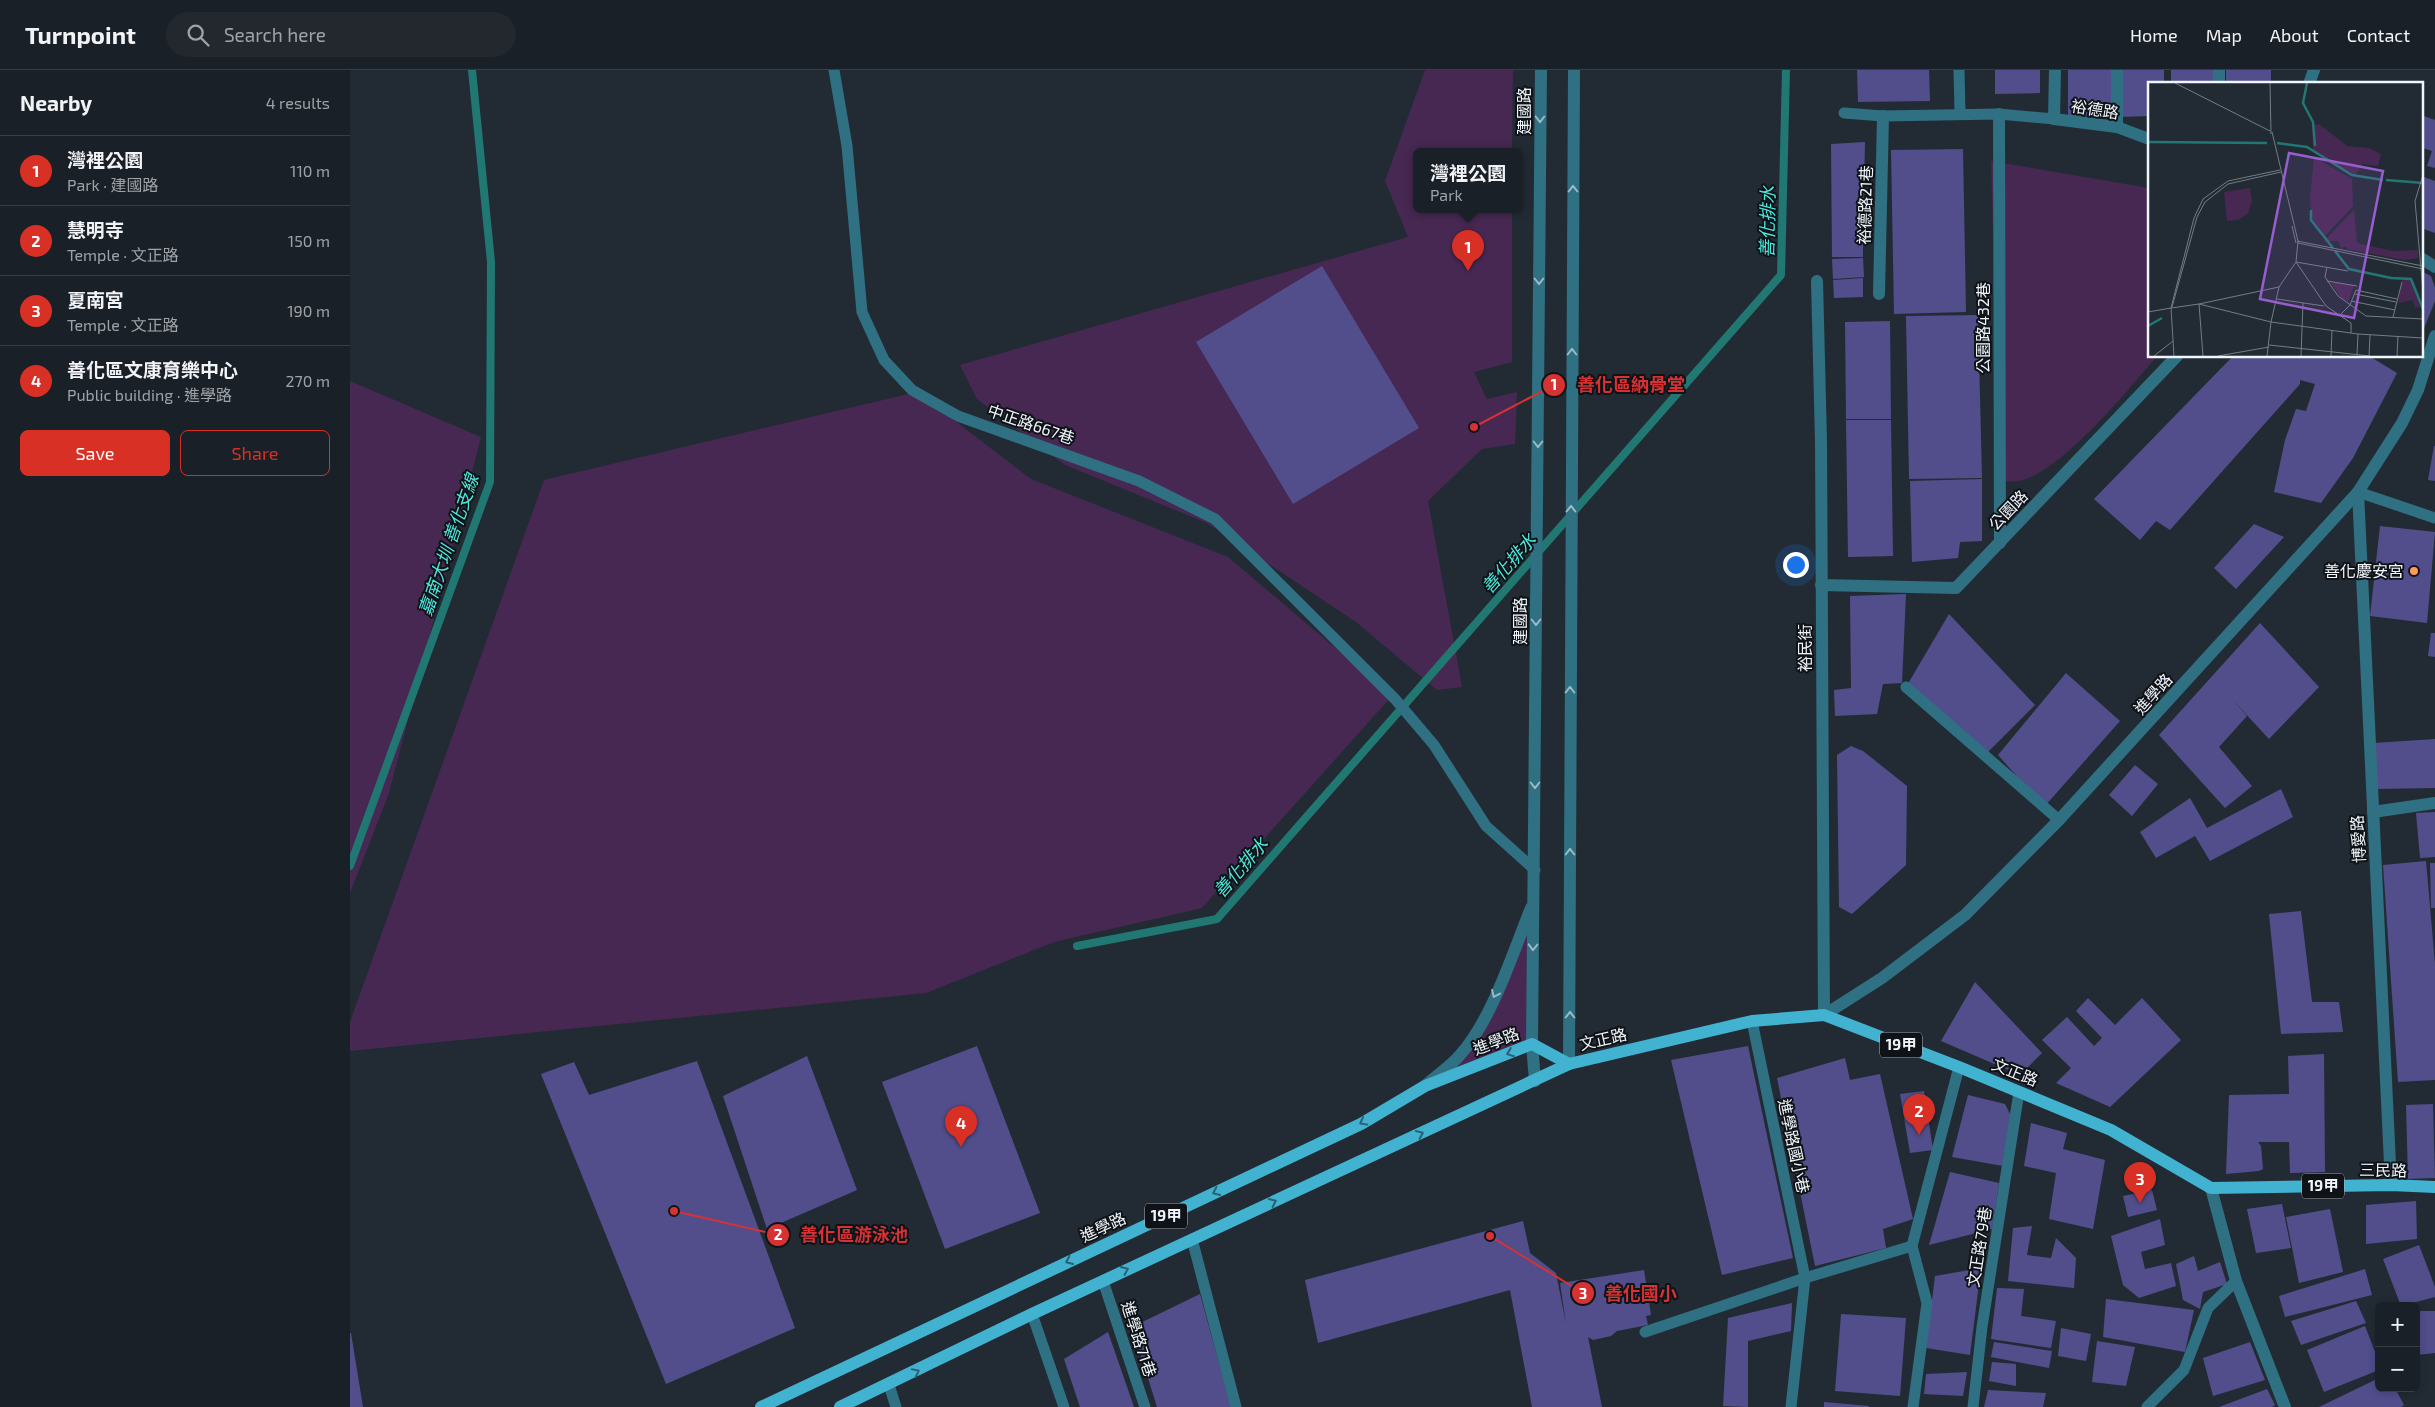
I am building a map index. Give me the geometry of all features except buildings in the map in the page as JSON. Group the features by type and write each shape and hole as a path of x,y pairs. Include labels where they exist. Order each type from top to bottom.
{"main road":[{"name":"文正路","path":"1569,1064 1752,1021 1824,1015 1959,1067 2111,1130 2211,1188"},
{"name":"進學路","path":"761,1407 1362,1124 1424,1086 1532,1044 1569,1064"},
{"name":"19甲","path":"840,1407 1103,1280 1569,1064"},
{"name":"三民路","path":"2211,1188 2391,1185 2435,1187"}],"street":[{"name":"建國路","path":"1535,1081 1532,1044 1541,70"},
{"path":"1569,1064 1574,70"},
{"name":"裕德路","path":"2055,70 2054,119 2117,127 2148,139"},
{"path":"2116,70 2117,127"},
{"path":"2310,82 2314,70"},
{"name":"公園路432巷","path":"2000,114 2000,543"},
{"name":"裕德路21巷","path":"1878,294 1883,116"},
{"path":"2422,259 2435,266"},
{"name":"裕民街","path":"1817,281 1824,1015"},
{"name":"進學路","path":"1824,1015 1882,978 1965,915 2059,820 2358,492 2402,423 2414,398 2435,336"},
{"name":"公園路","path":"1821,585 1956,588 2175,358"},
{"name":"博愛路","path":"2358,492 2391,1185"},
{"path":"2373,812 2435,803"},
{"path":"1424,1086 1460,1056 1477,1030 1502,980 1534,901"},
{"path":"2211,1188 2236,1281 2285,1407"}],"lane":[{"name":"中正路667巷","path":"834,70 847,146 862,312 884,360 912,390 958,416 1139,481 1214,519 1395,699 1434,745 1486,826 1535,870"},
{"path":"1959,70 1960,113"},
{"path":"1844,113 1883,116 1960,113 2000,114 2054,119"},
{"path":"2358,492 2435,518"},
{"path":"1906,687 2059,820"},
{"name":"進學路國小巷","path":"1752,1021 1805,1278"},
{"path":"1913,1407 1927,1303 1912,1246 1959,1067"},
{"name":"文正路79巷","path":"1972,1407 1982,1327 2019,1092"},
{"path":"1192,1239 1236,1407"},
{"path":"1645,1332 1805,1278 1912,1246"},
{"path":"1791,1407 1805,1278"},
{"name":"進學路71巷","path":"1103,1280 1145,1407"},
{"path":"2147,1407 2184,1370 2208,1308 2236,1281"},
{"path":"1032,1314 1064,1407"},
{"path":"889,1385 896,1407"}],"shaded area":[{"path":"1425,70 1513,70 1512,148 1413,148 1413,213 1512,213 1512,362 1474,372 1487,399 1517,392 1515,444 1482,449 1428,501 1462,687 1437,690 1356,622 1207,523 1065,465 977,399 960,365 1408,237 1385,181"},
{"path":"1991,161 2148,188 2148,358 2155,358 2109,412 2065,454 2043,470 2023,480 2006,481 2000,471"},
{"path":"350,381 481,437 389,793 350,893"},
{"path":"917,392 1031,479 1228,557 1392,696 1202,908 1054,942 926,993 350,1051 350,1022 544,480"},
{"path":"1534,901 1532,1044 1425,1086 1477,1030"}],"waterway":[{"name":"嘉南大圳 善化支線","path":"350,866 490,482 491,262 472,70"},
{"name":"善化排水","path":"1077,946 1217,919 1781,275 1786,70"}],"place":[{"name":"灣裡公園","path":"1468,271"},
{"name":"善化區納骨堂","path":"1474,427"},
{"name":"善化慶安宮","path":"2414,571"},
{"name":"慧明寺","path":"1919,1135"},
{"name":"善化區文康育樂中心","path":"961,1147"},
{"name":"夏南宮","path":"2140,1203"},
{"name":"善化區游泳池","path":"674,1211"},
{"name":"善化國小","path":"1490,1236"}]}
